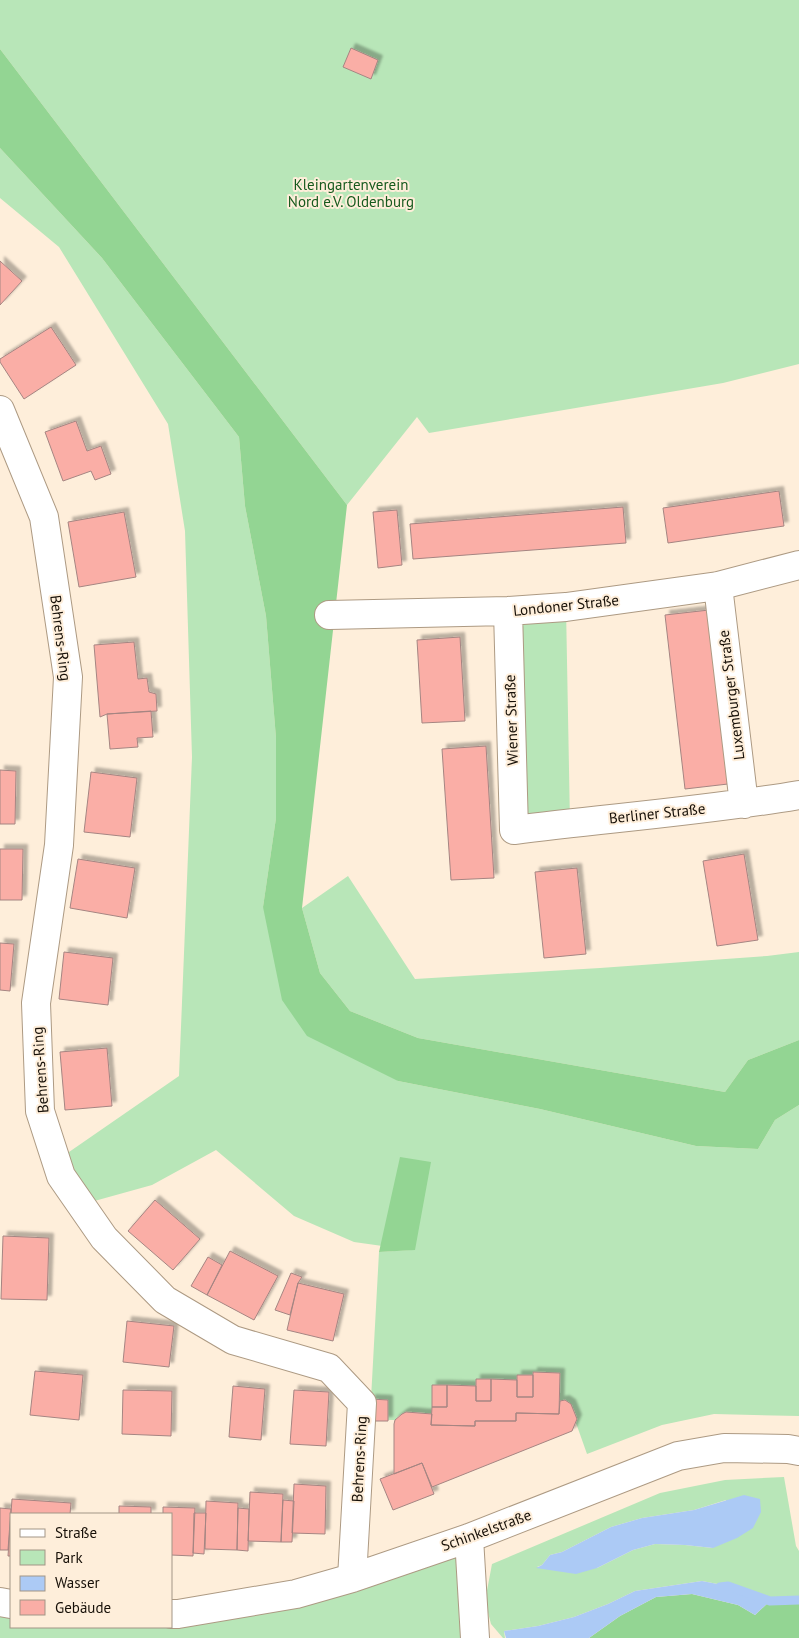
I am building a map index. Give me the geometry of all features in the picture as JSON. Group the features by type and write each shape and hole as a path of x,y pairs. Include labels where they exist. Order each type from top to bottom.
{"street":[{"name":"Behrens-Ring","path":"0,410 44,516 68,677 59,844 36,1003 40,1111 61,1176 104,1238 165,1300 233,1340 329,1368 362,1403 352,1578"},
{"name":"Londoner Straße","path":"329,615 508,611 566,607 718,586 799,565"},
{"name":"Luxemburger Straße","path":"718,586 744,804"},
{"name":"Wiener Straße","path":"508,611 514,830"},
{"name":"Berliner Straße","path":"514,830 586,820 744,804 799,795"},
{"name":"Schinkelstraße","path":"172,1614 296,1594 352,1578 469,1538 678,1456 724,1448 788,1449 799,1451"},
{"path":"469,1538 475,1638"}],"green space":[{"name":"Kleingartenverein Nord e.V. Oldenburg","path":"0,0 799,0 799,364 723,383 429,433 417,417 347,505 0,49"},
{"path":"0,49 347,505 302,908 320,973 350,1011 418,1038 725,1092 748,1060 799,1040 799,1105 775,1120 758,1149 696,1146 540,1109 398,1081 307,1036 282,1000 263,907 276,818 276,738 266,616 245,506 239,437 102,258 0,148"},
{"path":"0,148 102,258 239,437 245,506 266,616 276,738 276,818 263,907 398,1081 540,1109 696,1146 758,1149 775,1120 799,1105 799,1416 714,1414 662,1425 587,1454 576,1423 574,1410 565,1400 560,1401 560,1373 534,1372 533,1375 518,1375 517,1380 476,1379 476,1386 432,1385 432,1414 407,1413 395,1420 388,1420 388,1400 371,1399 379,1252 411,1250 354,1242 294,1216 216,1150 152,1185 80,1205 56,1161 179,1076 192,757 185,531 168,424 59,247 0,198"},
{"path":"566,607 570,823 514,830 508,611"},
{"path":"348,876 415,979 600,968 799,952 799,1040 748,1060 725,1092 418,1038 350,1011 320,973 302,908"},
{"path":"400,1157 431,1162 415,1250 379,1252"},
{"path":"784,1477 796,1546 799,1551 799,1600 770,1601 728,1586 702,1581 635,1591 574,1617 538,1626 504,1631 505,1638 491,1624 485,1601 492,1564 660,1493 725,1480","holes":["726,1500 713,1548 655,1544 633,1550 597,1568 537,1567 542,1565 550,1555 562,1552 611,1527 642,1518 694,1510"]},
{"path":"469,1538 475,1638 0,1638 0,1602 10,1604 10,1628 172,1627"},
{"path":"692,1594 738,1605 755,1615 770,1601 799,1600 799,1638 589,1638 620,1616 656,1597"}],"water":[{"path":"744,1495 760,1499 761,1512 753,1528 737,1538 713,1548 655,1544 633,1550 597,1568 576,1574 536,1568 542,1565 550,1555 562,1552 611,1527 642,1518 694,1510"},
{"path":"702,1581 728,1586 770,1601 755,1615 738,1605 692,1594 656,1597 620,1616 589,1638 506,1638 504,1631 538,1626 574,1617 635,1591"}],"building":[{"path":"351,48 378,60 371,79 343,67"},
{"path":"0,261 22,281 0,305"},
{"path":"51,327 76,365 24,399 0,362 0,359"},
{"path":"76,421 87,451 101,446 111,474 95,480 91,471 63,481 45,432"},
{"path":"779,491 784,526 668,543 663,508"},
{"path":"623,507 626,543 413,559 410,524"},
{"path":"397,510 402,565 378,568 373,512"},
{"path":"124,512 136,577 79,587 68,522"},
{"path":"709,610 728,784 685,789 665,615"},
{"path":"460,637 465,721 422,723 417,640"},
{"path":"134,642 138,679 147,678 149,692 156,694 157,711 107,714 100,717 94,645"},
{"path":"151,711 153,737 137,738 138,747 110,749 107,714"},
{"path":"486,746 494,878 451,880 442,749"},
{"path":"0,770 16,771 15,824 0,824"},
{"path":"91,772 137,778 130,837 84,832"},
{"path":"0,849 23,849 22,900 0,900"},
{"path":"744,854 758,940 717,946 703,861"},
{"path":"78,859 135,868 127,918 70,908"},
{"path":"577,868 586,954 544,958 535,872"},
{"path":"0,943 14,944 10,991 0,990"},
{"path":"64,952 113,958 108,1005 59,999"},
{"path":"107,1048 112,1106 65,1110 60,1052"},
{"path":"155,1200 200,1239 173,1270 128,1231"},
{"path":"3,1236 49,1238 47,1300 1,1299"},
{"path":"230,1251 278,1276 254,1320 207,1295"},
{"path":"208,1257 222,1265 207,1295 191,1286"},
{"path":"291,1273 302,1277 298,1283 290,1315 275,1310"},
{"path":"298,1283 344,1294 333,1341 287,1330"},
{"path":"127,1321 174,1326 169,1367 123,1362"},
{"path":"35,1371 83,1375 79,1420 30,1415"},
{"path":"533,1372 560,1373 559,1414 516,1413 516,1421 475,1421 475,1426 431,1425 432,1407 447,1407 447,1385 476,1386 476,1401 491,1401 491,1379 517,1380 517,1397 533,1397"},
{"path":"517,1375 533,1375 533,1397 517,1397"},
{"path":"476,1379 491,1379 491,1401 476,1401"},
{"path":"432,1385 447,1385 447,1407 432,1407"},
{"path":"233,1386 265,1389 261,1440 229,1437"},
{"path":"123,1390 172,1391 171,1436 122,1434"},
{"path":"294,1390 329,1392 326,1446 290,1444"},
{"path":"371,1399 388,1400 388,1421 370,1421"},
{"path":"565,1400 571,1404 577,1419 572,1431 432,1487 422,1463 394,1474 394,1424 395,1420 406,1412 432,1414 431,1425 475,1426 475,1421 516,1421 516,1413 559,1414 560,1401"},
{"path":"422,1463 434,1494 393,1510 380,1479"},
{"path":"294,1484 326,1486 325,1534 292,1533"},
{"path":"250,1492 283,1494 281,1542 248,1541"},
{"path":"12,1499 71,1503 70,1513 11,1513"},
{"path":"283,1500 294,1501 292,1542 281,1542"},
{"path":"206,1501 238,1503 237,1550 205,1549"},
{"path":"119,1506 151,1507 151,1513 119,1513"},
{"path":"163,1507 195,1508 193,1556 172,1555 172,1513 163,1513"},
{"path":"0,1508 11,1509 8,1550 0,1550"},
{"path":"238,1508 249,1509 248,1551 237,1550"},
{"path":"194,1513 206,1513 204,1554 193,1553"},
{"path":"10,1528 10,1556 8,1556"}],"waterway":[{"path":"720,1587 728,1586 770,1601 799,1600"}]}
